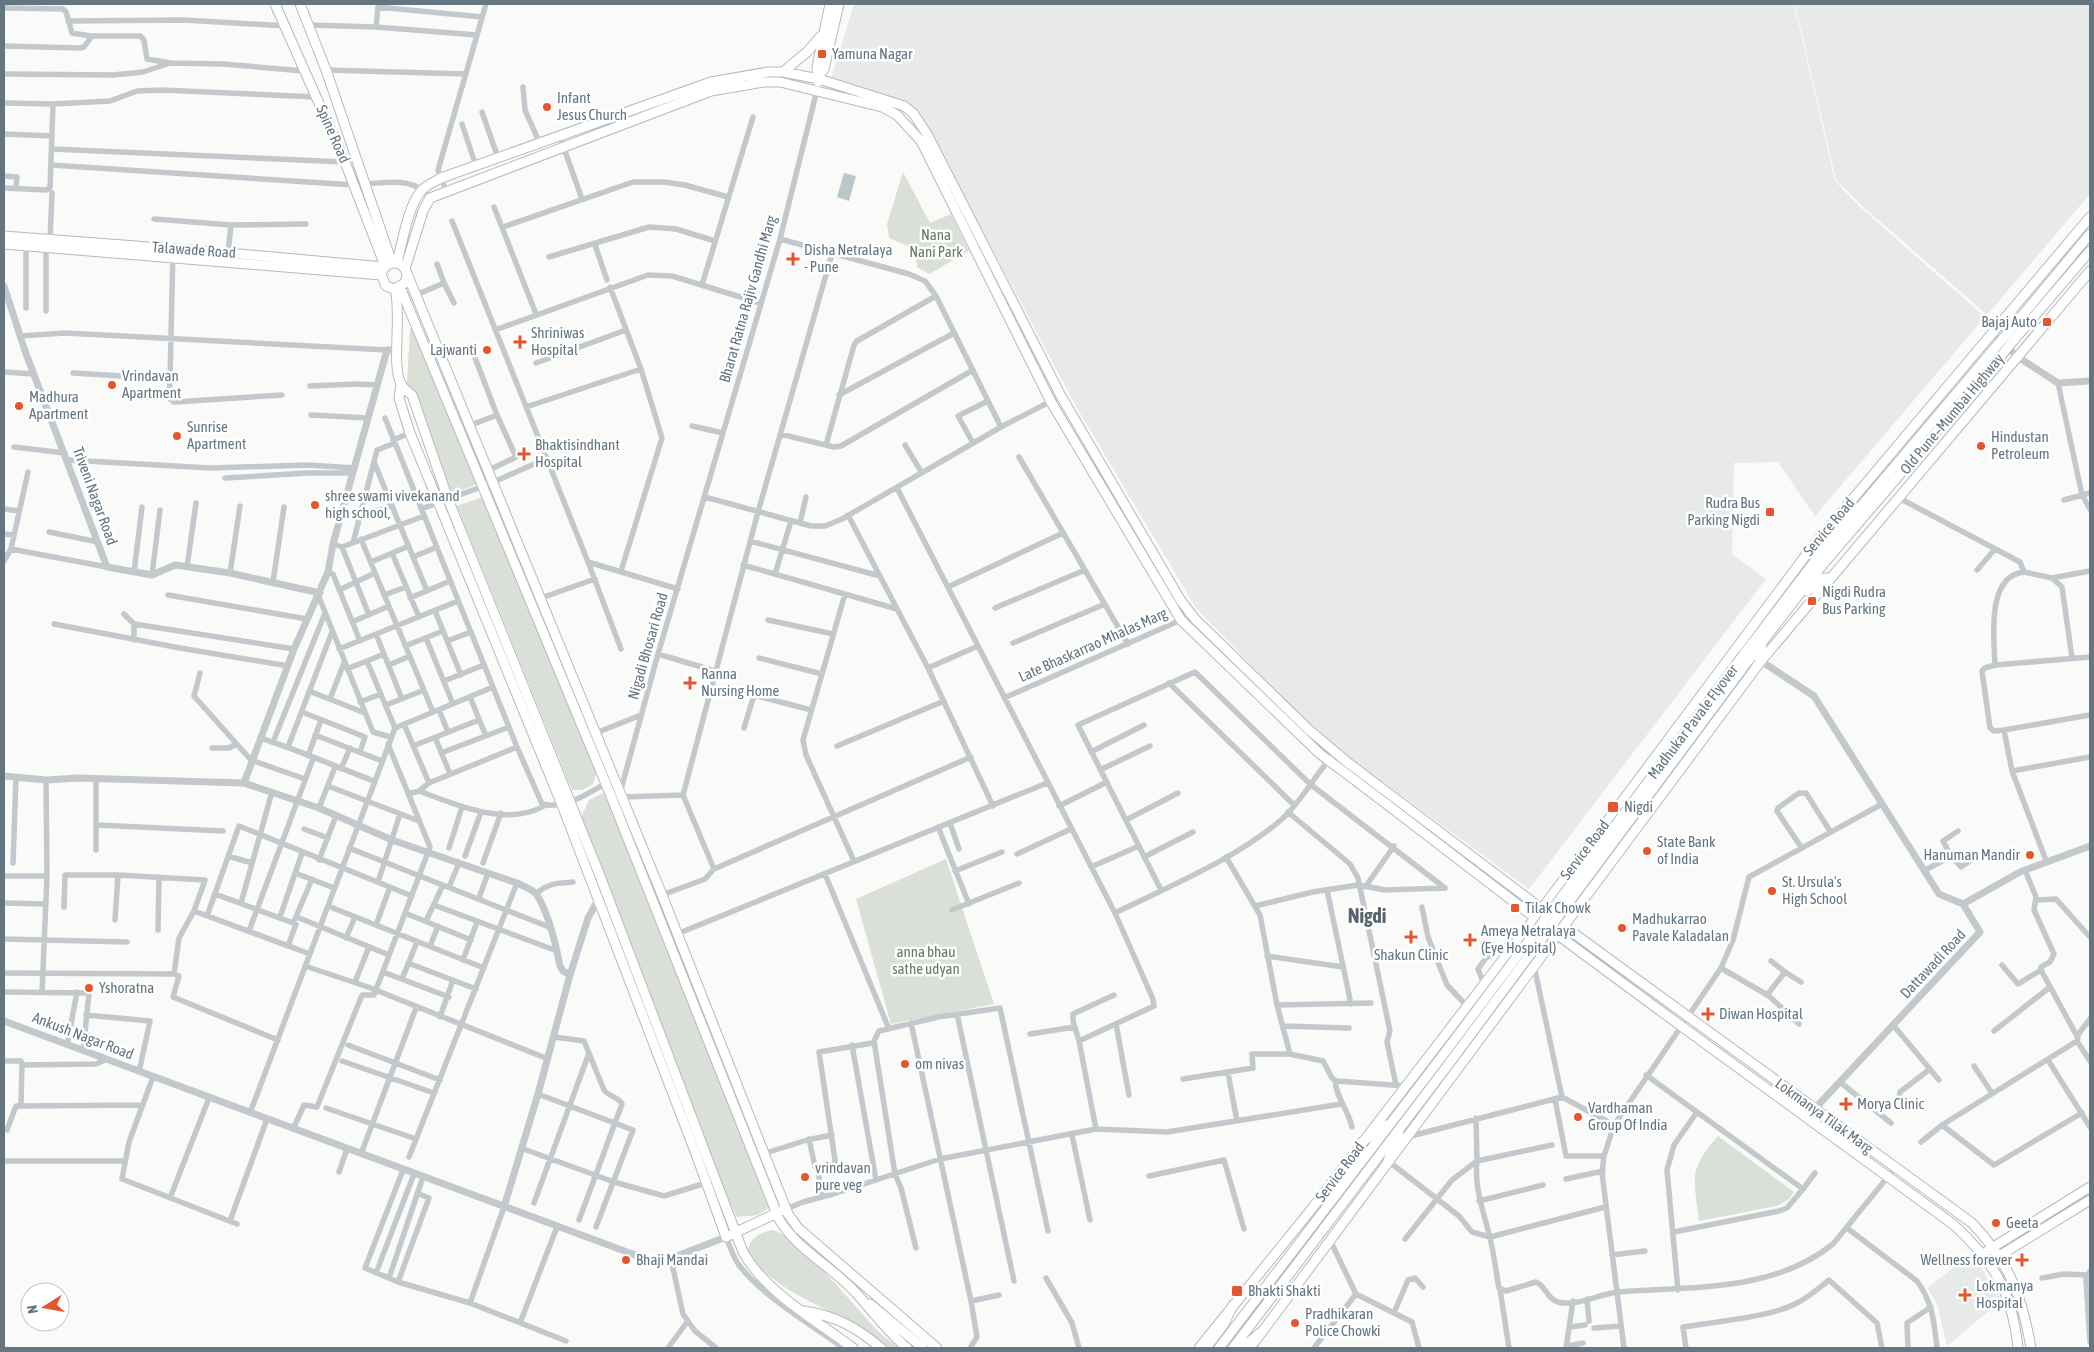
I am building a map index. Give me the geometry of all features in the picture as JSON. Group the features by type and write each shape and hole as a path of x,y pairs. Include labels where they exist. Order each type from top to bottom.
{"main road":[{"name":"Spine Road","path":"274,4 286,26 345,162 359,185"},
{"name":"Spine Road","path":"300,4 326,70 359,185 388,267"},
{"path":"818,90 819,77 817,66 822,34 830,4"},
{"path":"819,77 824,69 839,4"},
{"path":"783,72 808,52 822,34"},
{"name":"Lokmanya Tilak Marg","path":"423,189 441,178 711,82 768,72 819,77 904,106 913,113 958,193 1061,396 1181,601 1190,613 1335,753 1688,1017 1972,1223 1998,1257 2021,1301 2030,1348"},
{"name":"Lokmanya Tilak Marg","path":"430,198 446,190 711,91 764,82 780,82 882,107 898,115 921,141 1051,402 1181,620 1328,760 1535,918 1625,982 1682,1026 1954,1225 1989,1262 2011,1305 2018,1348"},
{"path":"423,189 412,208 388,267 386,286 398,288 405,284 406,272 423,211 430,198"},
{"name":"Service Road","path":"1199,1348 1310,1211 1542,909 1809,550 2090,218"},
{"name":"Old Pune–Mumbai Highway","path":"1818,557 2090,234"},
{"name":"Talawade Road","path":"4,236 48,244 388,267"},
{"name":"Talawade Road","path":"4,244 26,246 48,244"},
{"name":"Old Pune–Mumbai Highway","path":"1813,576 2090,251"},
{"name":"Talawade Road","path":"172,253 228,252 388,267"},
{"path":"388,267 406,272"},
{"path":"1246,1347 1260,1333 1734,700 1759,663 2090,271"},
{"path":"406,272 471,425 622,795 766,1153 786,1209 798,1228 937,1348"},
{"path":"398,288 397,362 401,385 399,398 410,433 566,803 598,900 726,1237 786,1209"},
{"path":"398,288 484,486 611,796 776,1213 790,1236 923,1348"},
{"path":"401,385 412,395 448,499 566,803 737,1232 743,1252 750,1265 781,1294 853,1348"},
{"path":"1809,550 1818,557"},
{"name":"Madhukar Pavale Flyover","path":"1403,1125 1818,557"},
{"name":"Madhukar Pavale Flyover","path":"1394,1119 1747,655 1762,642 1813,576"},
{"path":"1788,609 1797,605 1823,578 1830,578"},
{"path":"1759,663 1762,642"},
{"path":"1625,982 1630,974"},
{"path":"1362,1142 1394,1119"},
{"path":"1233,1348 1373,1154 1394,1119"},
{"path":"1388,1161 1403,1125"},
{"path":"1219,1348 1373,1154 1403,1125"},
{"path":"1982,1253 2090,1187"},
{"path":"1989,1262 2090,1200"},
{"path":"856,1293 880,1324 907,1348"},
{"path":"1206,1348 1224,1324 1233,1305"},
{"path":"803,1310 827,1315 845,1322 881,1348"}],"street":[{"path":"446,190 438,170 486,4"},
{"path":"376,27 378,7 482,17"},
{"path":"4,8 63,9 66,12 72,33 92,36 140,36 144,40 146,59 170,64 223,64 304,71"},
{"path":"68,21 184,20 286,26"},
{"path":"308,25 376,27 477,35"},
{"path":"4,46 80,48 84,47 92,36"},
{"path":"4,74 113,75 143,72 170,64"},
{"path":"326,70 466,74"},
{"path":"523,87 525,110 540,144"},
{"name":"Bharat Ratna Rajiv Gandhi Marg","path":"705,497 780,239 818,90"},
{"path":"4,103 53,104 110,101 136,91 317,97"},
{"path":"4,188 48,189 52,149 53,104"},
{"path":"482,112 498,158"},
{"path":"702,285 753,117"},
{"path":"462,124 476,166"},
{"path":"4,134 52,136"},
{"path":"560,137 582,199"},
{"path":"52,149 345,162"},
{"path":"51,165 359,185 408,182 423,189 430,198"},
{"path":"4,176 17,177 16,188"},
{"path":"503,227 616,186 647,181 685,185 728,197"},
{"path":"46,311 52,193"},
{"path":"494,207 536,314"},
{"path":"154,219 231,225 306,224"},
{"path":"452,220 494,330 595,578 621,649"},
{"path":"228,252 231,225"},
{"path":"549,257 595,245 628,232 649,227 676,229 715,241"},
{"path":"780,239 917,277 925,281 936,296 1001,427"},
{"path":"595,245 607,280"},
{"path":"26,246 26,308"},
{"path":"172,253 169,398 174,402 282,395"},
{"path":"714,869 683,795 743,565 832,254"},
{"path":"437,264 454,303"},
{"path":"494,330 639,277 659,274 760,303"},
{"path":"416,295 444,283"},
{"name":"Triveni Nagar Road","path":"4,286 20,336 107,567 152,575"},
{"path":"610,288 641,369 662,438 621,571"},
{"path":"826,445 839,395 857,341 936,296"},
{"path":"536,363 626,330"},
{"path":"839,395 954,332"},
{"path":"20,336 65,333 170,340 398,350"},
{"path":"1992,334 2018,357 2058,383 2090,381"},
{"path":"244,783 251,760 294,650 320,595 328,572 333,544 387,350"},
{"path":"472,350 497,415 516,457 489,470"},
{"path":"526,407 641,369"},
{"path":"780,434 826,445 841,446 973,370"},
{"path":"4,372 34,374"},
{"path":"73,373 170,379"},
{"path":"2058,383 2082,495 2090,508"},
{"path":"310,386 377,385"},
{"path":"705,497 811,526 824,526 898,488 1001,427 1061,396"},
{"path":"973,443 958,416 988,402"},
{"path":"311,415 368,418"},
{"path":"471,425 497,415"},
{"path":"385,418 517,747 542,804 546,805"},
{"path":"692,426 723,433"},
{"path":"353,543 377,450 410,433"},
{"path":"905,445 922,474"},
{"path":"14,447 66,457 210,468 307,466 354,471"},
{"path":"1019,457 1128,644"},
{"path":"421,509 494,482 546,459"},
{"path":"374,462 427,591"},
{"path":"225,478 354,471"},
{"path":"4,561 11,549 28,472"},
{"path":"898,488 1115,913 1153,999 1154,1006 1079,1041"},
{"path":"2064,500 2090,493"},
{"name":"Nigadi Bhosari Road","path":"622,795 641,714 705,497"},
{"path":"800,523 806,497"},
{"path":"1899,498 2020,562 2024,572"},
{"path":"187,567 196,503"},
{"path":"359,518 392,505"},
{"path":"230,573 240,506"},
{"path":"134,572 142,507"},
{"path":"273,582 284,507"},
{"path":"4,509 19,511"},
{"path":"152,575 160,510"},
{"path":"848,515 928,668 993,806"},
{"path":"333,544 342,547 424,516"},
{"path":"775,574 791,521"},
{"path":"49,532 98,542"},
{"path":"948,587 1064,533"},
{"path":"4,534 14,535"},
{"path":"361,540 424,690 448,732"},
{"path":"750,541 880,576"},
{"path":"371,562 409,546"},
{"path":"342,547 369,615"},
{"path":"413,556 436,547"},
{"path":"11,549 107,567"},
{"path":"1977,570 1995,549"},
{"path":"392,553 418,617"},
{"path":"588,562 678,589"},
{"path":"152,575 175,565 230,573 320,595"},
{"path":"743,565 897,609"},
{"path":"995,608 1085,570"},
{"path":"1995,665 1993,614 2007,578 2014,573 2024,572 2052,578 2090,571"},
{"path":"328,572 333,574 360,641"},
{"path":"339,590 375,573"},
{"path":"541,598 595,578"},
{"path":"2052,578 2062,586 2072,658"},
{"path":"410,598 450,581"},
{"path":"384,595 406,586"},
{"path":"845,594 810,710 804,733 804,747 854,861"},
{"path":"168,595 307,619"},
{"path":"320,595 332,632 373,732 390,737"},
{"path":"339,649 458,601"},
{"path":"1013,643 1105,604"},
{"path":"352,622 389,606"},
{"path":"435,610 461,674"},
{"path":"273,742 325,613"},
{"name":"Late Bhaskarrao Mhalas Marg","path":"1004,698 1181,620 1190,613"},
{"path":"124,614 134,624 294,650"},
{"path":"768,620 832,634"},
{"path":"54,624 134,640 288,666"},
{"path":"134,624 134,640"},
{"path":"406,646 443,631"},
{"path":"288,747 332,632"},
{"path":"447,641 471,632"},
{"path":"376,634 402,699"},
{"path":"426,638 453,704"},
{"path":"928,668 978,646"},
{"path":"347,670 384,654"},
{"path":"658,654 714,671"},
{"path":"388,665 410,656"},
{"path":"2090,657 1995,665 1982,671 1990,728 1994,731 2090,715"},
{"path":"759,658 822,674"},
{"path":"367,661 395,728"},
{"path":"330,699 344,663"},
{"path":"1759,663 1814,696 1939,894 1963,904"},
{"path":"444,681 484,666"},
{"path":"1161,890 1078,725 1196,672 1310,784 1394,846 1445,888 1404,890 1358,885 1255,906"},
{"path":"200,673 194,696 251,760 305,780"},
{"path":"1168,683 1294,805"},
{"path":"250,1113 390,737 395,728 493,688"},
{"path":"386,705 424,690"},
{"path":"309,691 365,713"},
{"path":"360,702 381,694"},
{"path":"744,728 754,695 810,710"},
{"path":"470,697 486,736"},
{"path":"837,746 944,701"},
{"path":"302,712 366,737 360,752"},
{"path":"596,733 641,714"},
{"path":"249,931 305,780 315,735 321,720"},
{"path":"413,746 479,720"},
{"path":"404,724 429,783"},
{"path":"1091,752 1144,725"},
{"path":"441,753 509,727"},
{"path":"2004,730 2012,771 2047,863"},
{"path":"315,735 382,761"},
{"path":"435,737 450,774"},
{"path":"260,738 374,781"},
{"path":"212,748 228,748 236,744"},
{"path":"293,1129 304,1105 318,1106 362,995 373,996 376,991 430,847 388,744"},
{"path":"1100,770 1150,746"},
{"path":"408,794 419,791 429,783 517,747"},
{"path":"319,808 328,786 350,748"},
{"path":"1115,913 1226,857 1270,828 1288,812 1335,753"},
{"path":"2012,771 2090,756"},
{"path":"662,894 705,879 714,869 971,757"},
{"path":"4,776 46,780 244,783 319,808 392,840 517,882 536,894 550,927 560,966 563,971 570,974"},
{"path":"13,863 16,777"},
{"path":"419,791 481,812 532,812 546,805 566,803 615,779"},
{"path":"42,993 47,876 46,780"},
{"path":"96,780 96,850"},
{"path":"1059,806 1107,782"},
{"path":"677,934 1047,783"},
{"path":"328,786 419,821"},
{"path":"241,903 272,792"},
{"path":"1126,820 1178,793"},
{"path":"1801,847 1777,811 1778,808 1799,793 1806,793 1830,831"},
{"path":"611,796 683,795"},
{"path":"1624,1348 1602,1171 1604,1156 1614,1125 1722,968 1733,940 1749,877 1882,804"},
{"path":"449,848 462,807"},
{"path":"465,856 481,812"},
{"path":"1288,812 1350,864 1358,878 1390,1031 1387,1042 1396,1085"},
{"path":"483,863 501,813"},
{"path":"378,882 400,814"},
{"path":"319,860 336,816"},
{"path":"950,823 959,848"},
{"path":"97,825 223,831"},
{"path":"207,916 239,826 319,860 412,896"},
{"path":"938,827 969,904"},
{"path":"304,828 328,838"},
{"path":"1017,854 1071,830"},
{"path":"1958,831 1943,841 1952,856 1961,867 1975,857"},
{"path":"1144,856 1193,832"},
{"path":"1091,867 1139,846"},
{"path":"1366,886 1394,846"},
{"name":"Dattawadi Road","path":"1807,1118 1980,932 1963,904 2025,870 2090,846"},
{"path":"349,848 550,927"},
{"path":"955,871 1002,852"},
{"path":"280,917 302,853"},
{"path":"228,856 252,863"},
{"path":"1924,871 1952,856"},
{"path":"1226,857 1260,915 1266,956 1290,1054"},
{"path":"449,887 459,862"},
{"path":"2002,965 2018,984 2041,970 2041,967 2050,962 2054,954 2034,910 2036,900 2025,870"},
{"path":"295,873 334,888"},
{"path":"479,898 488,873"},
{"path":"825,874 889,1029"},
{"path":"64,907 64,875 118,875 205,880 194,911 179,938 174,974"},
{"path":"115,920 118,875"},
{"path":"4,876 47,876"},
{"path":"158,877 158,930"},
{"path":"293,923 312,879"},
{"path":"409,1157 517,882"},
{"path":"536,894 544,886 552,883 572,882"},
{"path":"952,910 1019,883"},
{"path":"426,922 443,885"},
{"path":"376,925 390,887"},
{"path":"1327,890 1351,1004"},
{"path":"215,894 296,924 288,946"},
{"path":"2036,900 2056,899 2090,938"},
{"path":"470,1303 504,1207 548,1059 570,974 588,918 598,900"},
{"path":"4,903 46,904"},
{"path":"434,905 557,951"},
{"path":"328,906 484,968"},
{"path":"1422,907 1428,937 1447,985 1467,1006"},
{"path":"194,911 310,954"},
{"path":"405,913 471,940"},
{"path":"297,917 390,955"},
{"path":"346,938 355,917"},
{"path":"462,960 477,922"},
{"path":"430,946 438,926"},
{"path":"1484,984 1478,969 1486,958 1522,935"},
{"path":"4,940 127,942"},
{"path":"402,979 417,942"},
{"path":"355,982 369,947"},
{"path":"1266,956 1343,967"},
{"path":"1771,961 1800,982"},
{"path":"408,963 476,989"},
{"path":"305,966 355,982 416,1008 548,1059"},
{"path":"1534,966 1562,1097"},
{"path":"1722,968 1767,995 1799,1024"},
{"path":"2041,970 2090,1061"},
{"path":"383,972 449,997"},
{"path":"1767,995 1785,972"},
{"path":"4,973 174,974 179,976 173,997 278,1040"},
{"path":"440,1017 449,997 453,980"},
{"path":"1994,1031 2050,987"},
{"path":"4,992 88,993 83,1051"},
{"path":"67,1045 77,992"},
{"path":"1096,1129 1073,1014 1114,994"},
{"path":"1277,1004 1371,1004"},
{"path":"361,1154 416,1008"},
{"path":"916,1248 901,1188 895,1174 873,1043 879,1031 957,1014 1000,1008 1048,1231"},
{"path":"957,1014 1014,1281"},
{"path":"86,1015 150,1021 139,1072"},
{"path":"1921,1142 1942,1125 2048,1060 2077,1039 2090,1019"},
{"name":"Ankush Nagar Road","path":"4,1021 646,1259 661,1262 671,1259"},
{"path":"911,1023 971,1301 977,1338 970,1348"},
{"path":"1116,1024 1128,1095"},
{"path":"1030,1034 1074,1026"},
{"path":"1283,1026 1349,1028"},
{"path":"1894,1026 1939,1080"},
{"path":"554,1036 581,1040 586,1043 606,1093 621,1102 622,1107 579,1220"},
{"path":"822,1197 818,1171 835,1163 819,1052 873,1043"},
{"path":"348,1045 440,1080"},
{"path":"852,1045 876,1180"},
{"path":"534,1203 589,1052"},
{"path":"1183,1079 1253,1068 1252,1054 1290,1054 1322,1060 1334,1080 1336,1092 1349,1116 1352,1127"},
{"path":"4,1061 21,1062 22,1065 96,1064 106,1060"},
{"path":"2048,1060 2090,1127"},
{"path":"342,1061 434,1093"},
{"path":"21,1106 22,1065"},
{"path":"1974,1066 1992,1093"},
{"path":"1906,1108 1900,1099 1900,1092 1930,1069"},
{"path":"1228,1073 1237,1121"},
{"path":"1646,1076 1803,1189"},
{"path":"152,1077 129,1142 122,1179 237,1224"},
{"path":"1334,1080 1406,1086"},
{"path":"1840,1082 1891,1123"},
{"path":"538,1094 633,1130 596,1227"},
{"path":"1405,1138 1562,1097 1614,1125"},
{"path":"170,1198 209,1098"},
{"path":"1555,1099 1566,1156 1604,1156"},
{"path":"786,1209 940,1159 1096,1129 1167,1132 1341,1104"},
{"path":"7,1130 16,1106 143,1105"},
{"path":"326,1108 416,1139"},
{"path":"1678,1290 1674,1232 1667,1193 1668,1163 1674,1145 1697,1112"},
{"path":"1942,1125 1994,1165 2082,1113"},
{"path":"1476,1118 1477,1161 1475,1174 1479,1201 1490,1237 1500,1288 1509,1348"},
{"path":"230,1221 266,1119"},
{"path":"766,1153 809,1139 832,1135"},
{"path":"1072,1135 1090,1220"},
{"path":"809,1139 815,1167"},
{"path":"1405,1239 1436,1198 1462,1172 1477,1161 1552,1144"},
{"path":"521,1148 614,1182 664,1196 706,1183"},
{"path":"339,1172 347,1149"},
{"path":"4,1161 126,1160"},
{"path":"1149,1176 1224,1160 1244,1229"},
{"path":"1388,1161 1459,1216 1472,1232 1490,1237 1606,1207"},
{"path":"1500,1288 1506,1291 1536,1282 1541,1284 1550,1298 1557,1302 1573,1301 1616,1292 1678,1290 1744,1282 1778,1274 1823,1253 1847,1228 1895,1168"},
{"path":"403,1170 365,1268 398,1282 470,1303 566,1341"},
{"path":"1566,1179 1602,1171"},
{"path":"1674,1232 1779,1212 1787,1208 1815,1173"},
{"path":"376,1273 414,1174"},
{"path":"389,1278 423,1177"},
{"path":"1479,1201 1542,1185"},
{"path":"398,1282 429,1198 417,1193"},
{"path":"520,1323 557,1227"},
{"path":"1847,1228 1917,1282 1929,1298 1937,1348"},
{"path":"716,1348 687,1322 679,1301 671,1259 726,1237 736,1260 748,1275 776,1300 843,1348"},
{"path":"1329,1239 1356,1294 1412,1322 1419,1348"},
{"path":"1612,1255 1645,1250"},
{"path":"2042,1278 2064,1274 2089,1273 2090,1342"},
{"path":"1046,1278 1072,1323 1079,1348"},
{"path":"1394,1312 1408,1280 1415,1278 1423,1287"},
{"path":"1686,1348 1683,1326 1750,1316 1789,1306 1802,1300 1829,1280 1877,1323 1882,1348"},
{"path":"1314,1348 1356,1294"},
{"path":"971,1301 999,1295"},
{"path":"1570,1327 1587,1323 1587,1298"},
{"path":"1573,1301 1567,1347 1583,1343"},
{"path":"1908,1348 1906,1323 1931,1306"},
{"path":"668,1348 687,1322"},
{"path":"1594,1328 1621,1326"}],"shaded area":[{"name":"Bajaj Auto","path":"854,4 1794,4 1835,181 1859,206 1985,317 1815,516 1778,462 1734,463 1732,554 1766,579 1529,889 1312,728 1196,608 1077,408 926,125 910,108 830,82"},
{"path":"1795,4 2090,4 2090,194 1987,315 1860,204 1836,180"},
{"path":"844,173 856,176 849,201 837,197"},
{"name":"Lokmanya Hospital","path":"1972,1253 2002,1300 1947,1346 1937,1303 1927,1288"}],"green space":[{"name":"Nana Nani Park","path":"903,172 930,223 951,214 969,251 929,274 917,267 915,249 889,238 887,224"},
{"path":"414,325 479,483 451,495 407,383 410,329"},
{"path":"483,497 597,772 593,784 582,790 572,790 457,506"},
{"path":"605,792 770,1207 758,1215 737,1217 731,1205 581,818 589,800"},
{"name":"anna bhau sathe udyan","path":"946,859 994,1004 891,1024 856,899"},
{"path":"1718,1136 1794,1192 1789,1199 1777,1206 1699,1221 1695,1184 1697,1166"},
{"path":"773,1230 784,1235 811,1258 875,1328 899,1348 878,1346 839,1317 779,1283 758,1266 747,1254 750,1244 755,1237"}],"place":[{"name":"Yamuna Nagar","path":"822,54"},
{"name":"Infant Jesus Church","path":"547,107"},
{"name":"Disha Netralaya - Pune","path":"793,259"},
{"name":"Bajaj Auto","path":"2047,322"},
{"name":"Shriniwas Hospital","path":"520,342"},
{"name":"Lajwanti","path":"487,350"},
{"name":"Vrindavan Apartment","path":"112,385"},
{"name":"Madhura Apartment","path":"19,406"},
{"name":"Sunrise Apartment","path":"177,436"},
{"name":"Hindustan Petroleum","path":"1981,446"},
{"name":"Bhaktisindhant Hospital","path":"524,454"},
{"name":"shree swami vivekanand high school,","path":"315,505"},
{"name":"Rudra Bus Parking Nigdi","path":"1770,512"},
{"name":"Nigdi Rudra Bus Parking","path":"1812,601"},
{"name":"Ranna Nursing Home","path":"690,683"},
{"name":"Nigdi","path":"1613,807"},
{"name":"State Bank of India","path":"1647,851"},
{"name":"Hanuman Mandir","path":"2030,855"},
{"name":"St. Ursula's High School","path":"1772,891"},
{"name":"Tilak Chowk","path":"1515,908"},
{"name":"Madhukarrao Pavale Kaladalan","path":"1622,928"},
{"name":"Shakun Clinic","path":"1411,937"},
{"name":"Ameya Netralaya (Eye Hospital)","path":"1470,940"},
{"name":"Yshoratna","path":"89,988"},
{"name":"Diwan Hospital","path":"1708,1014"},
{"name":"om nivas","path":"905,1064"},
{"name":"Morya Clinic","path":"1846,1104"},
{"name":"Vardhaman Group Of India","path":"1578,1117"},
{"name":"vrindavan pure veg","path":"805,1177"},
{"name":"Geeta","path":"1996,1223"},
{"name":"Bhaji Mandai","path":"626,1260"},
{"name":"Wellness forever","path":"2022,1260"},
{"name":"Bhakti Shakti","path":"1237,1291"},
{"name":"Lokmanya Hospital","path":"1965,1295"},
{"name":"Pradhikaran Police Chowki","path":"1295,1323"}],"district":[{"name":"Nigdi","path":"1367,916"}]}
